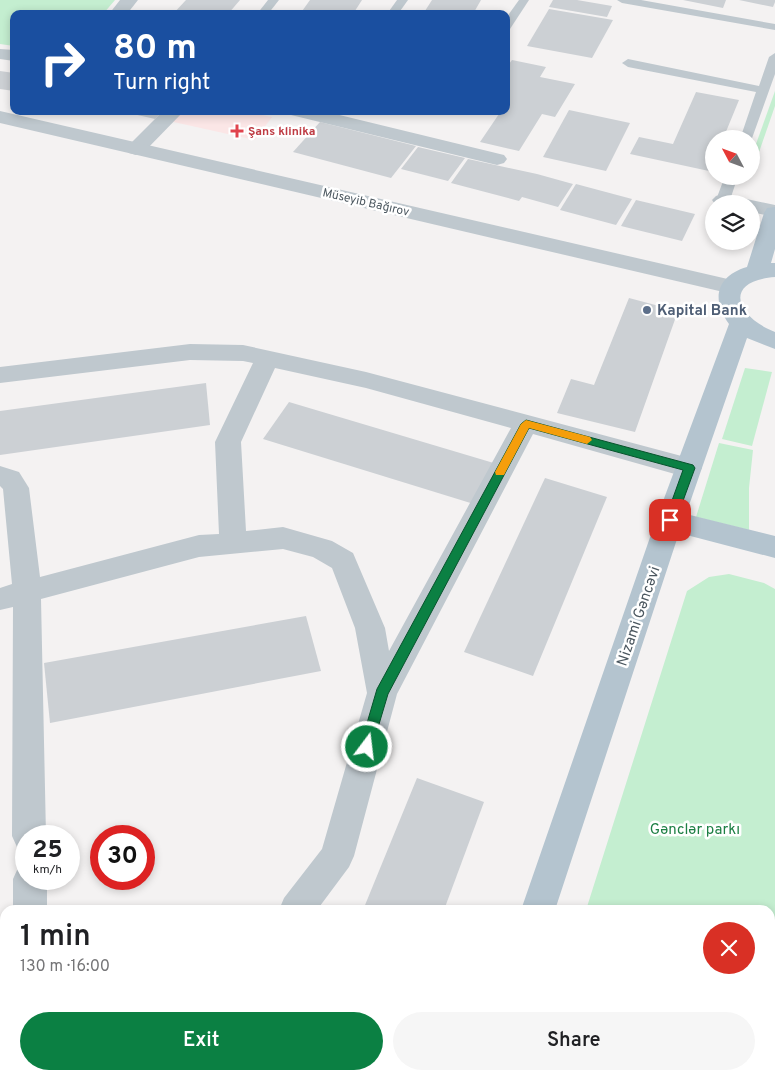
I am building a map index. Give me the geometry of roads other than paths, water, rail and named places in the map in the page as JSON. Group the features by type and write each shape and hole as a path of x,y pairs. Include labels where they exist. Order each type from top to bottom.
{"main road":[{"path":"775,212 766,271 742,277 732,287 728,298 731,311 741,324 757,334 775,341"},
{"name":"Nizami Gəncəvi","path":"540,905 670,520 741,324"},
{"path":"670,520 775,547"}],"street":[{"path":"121,10 129,0"},
{"path":"136,149 170,115"},
{"path":"315,115 497,159"},
{"name":"Müseyib Bağırov","path":"0,117 732,287"},
{"path":"760,208 775,212"},
{"path":"0,375 190,352 243,353 366,380 689,468"},
{"path":"233,542 228,442 267,359"},
{"path":"300,905 337,856 382,693 526,424"},
{"path":"0,476 10,479 16,488 13,595 28,825"},
{"path":"13,595 199,546 283,538 322,549 343,561 370,628 382,693"},
{"path":"30,890 30,905"}],"lane":[{"path":"265,10 274,0"},
{"path":"395,10 403,0"},
{"path":"510,21 524,0"},
{"path":"622,0 775,27"},
{"path":"749,130 775,57"},
{"path":"628,63 763,90"}],"place":[{"name":"Şans klinika","path":"237,131"},
{"name":"Kapital Bank","path":"647,310"}],"park label":[{"name":"Gənclər parkı","path":"695,829"}]}
